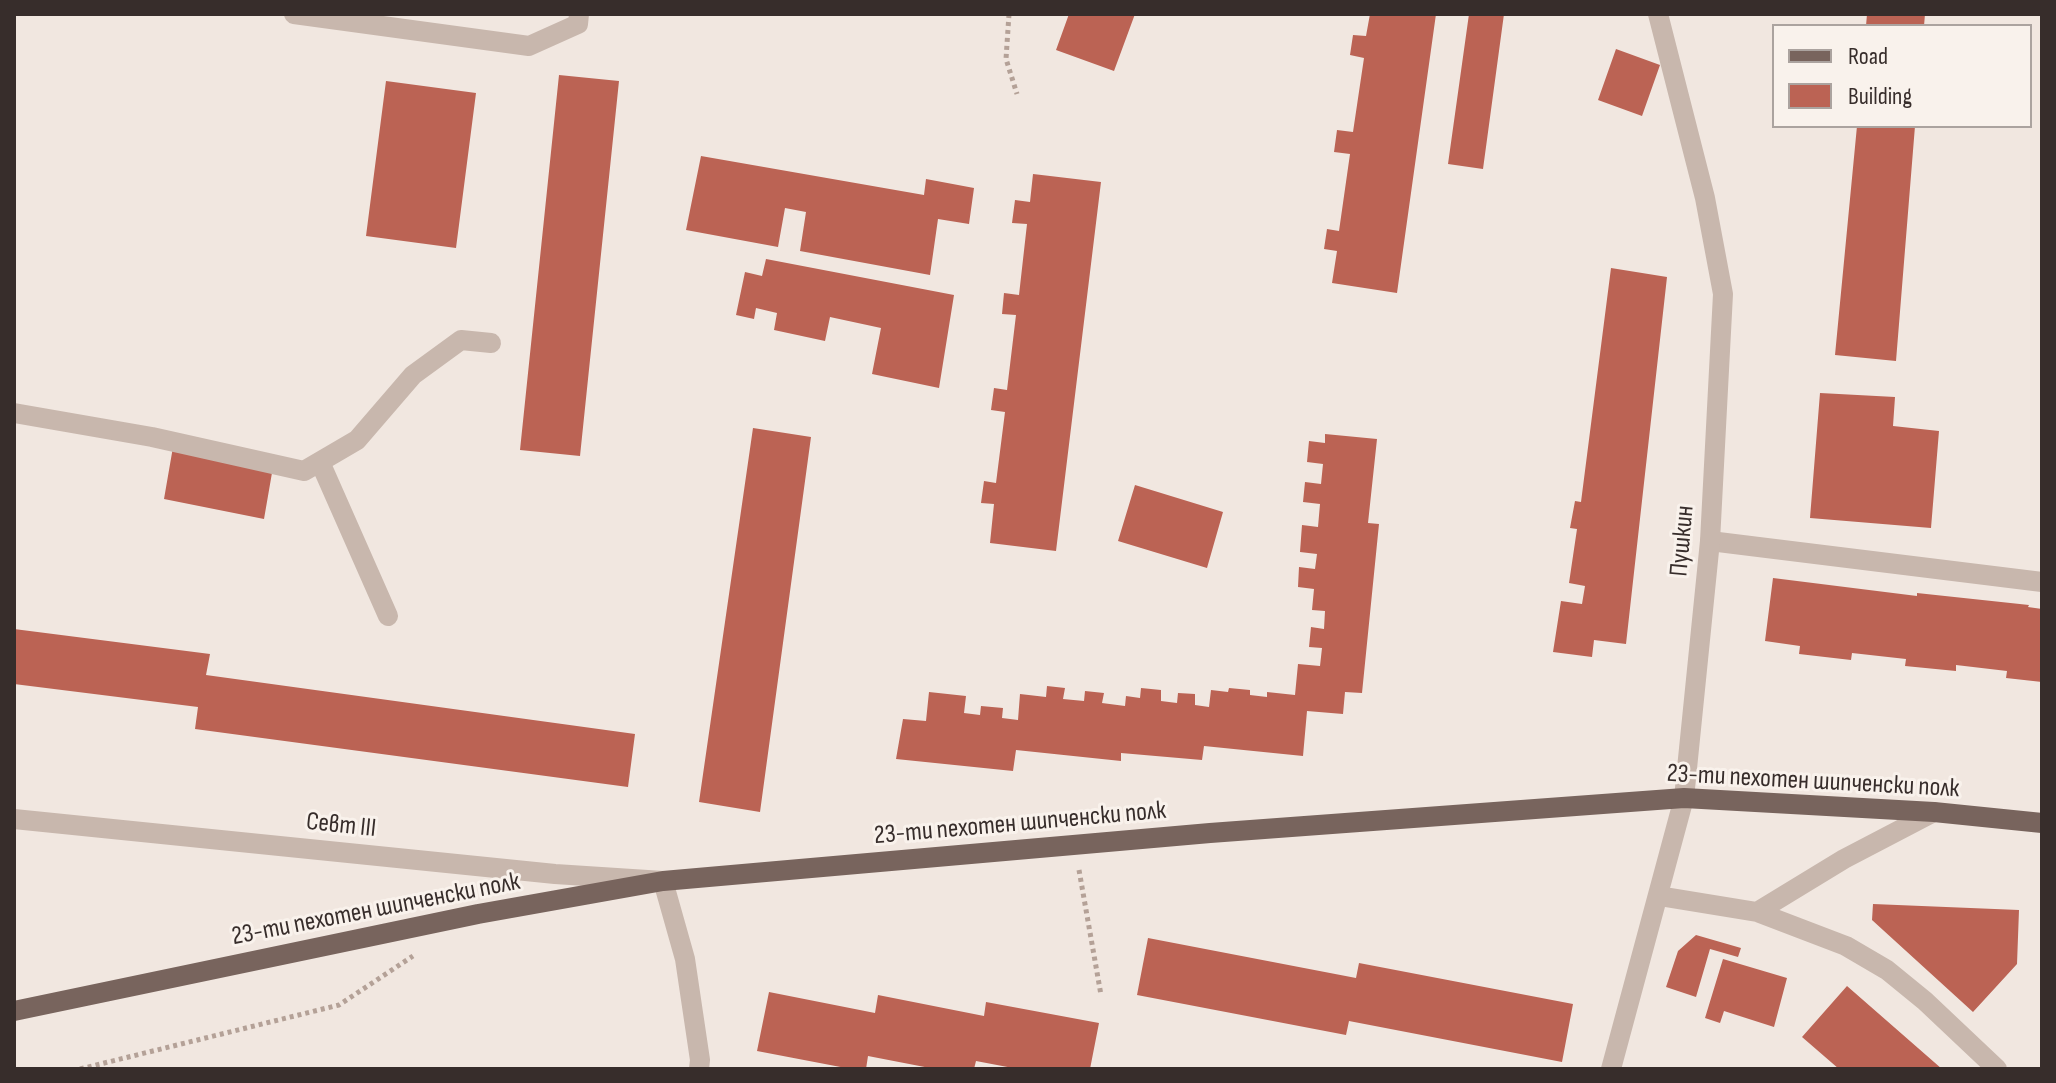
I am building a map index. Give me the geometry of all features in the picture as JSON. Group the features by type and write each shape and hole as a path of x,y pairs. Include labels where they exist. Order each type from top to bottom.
{"main road":[{"name":"23-ти пехотен шипченски полк","path":"14,1011 478,914 663,881 1210,833 1684,798 1934,812 2042,823"}],"street":[{"path":"294,14 529,46 578,24 579,14"},
{"name":"Пушкин","path":"1611,1069 1684,798 1710,541 1723,294 1705,198 1658,14"},
{"path":"14,413 152,437 304,471 357,440 413,375 461,340 491,343"},
{"path":"320,462 388,616"},
{"path":"1710,541 2042,582"},
{"path":"1757,912 1832,866 1934,812"},
{"name":"Севт III","path":"14,819 555,874 663,881"},
{"path":"663,881 685,959 699,1069"},
{"path":"1659,896 1757,912 1846,946 1887,970 1997,1069"}],"path":[{"path":"1009,14 1006,59 1017,94"},
{"path":"1075,846 1101,995"},
{"path":"80,1069 339,1005 415,955"}],"building":[{"path":"1069,14 1135,14 1114,71 1056,50"},
{"path":"1370,14 1436,14 1397,293 1332,283 1337,251 1324,249 1327,229 1339,231 1350,154 1334,152 1337,130 1353,132 1364,58 1350,55 1353,35 1366,36"},
{"path":"1469,14 1504,14 1483,169 1448,164"},
{"path":"1867,14 1925,14 1924,24 1866,24"},
{"path":"1616,49 1660,65 1642,116 1598,100"},
{"path":"559,75 619,81 580,456 520,450"},
{"path":"386,81 476,93 456,248 366,236"},
{"path":"1857,128 1915,128 1896,361 1835,355"},
{"path":"701,156 924,195 926,179 974,188 969,224 938,219 930,275 800,251 806,212 785,208 778,247 686,230"},
{"path":"1033,174 1101,182 1056,551 990,543 994,504 981,503 984,481 996,483 1005,412 991,410 994,388 1007,390 1016,315 1002,314 1004,293 1019,295 1027,224 1012,223 1015,200 1030,202"},
{"path":"766,259 954,295 939,388 872,374 881,328 830,317 825,341 774,330 777,313 756,308 754,319 736,315 745,272 762,276"},
{"path":"1611,268 1667,277 1626,644 1594,640 1592,657 1553,652 1561,601 1582,604 1585,586 1569,583 1577,529 1570,528 1575,501 1581,502"},
{"path":"1820,393 1895,397 1893,426 1939,431 1931,528 1810,518"},
{"path":"753,428 811,437 760,812 699,802"},
{"path":"1325,434 1377,439 1368,523 1379,524 1362,693 1345,692 1343,714 1307,711 1303,756 1204,746 1202,760 1121,753 1121,761 1016,750 1013,771 896,759 903,719 926,721 929,692 966,696 964,713 980,715 981,706 1003,708 1002,718 1018,720 1020,694 1046,697 1047,686 1065,688 1063,699 1084,701 1085,691 1104,693 1102,703 1125,706 1126,696 1140,698 1141,688 1161,690 1161,701 1177,703 1178,693 1195,694 1195,705 1209,707 1211,690 1250,690 1250,695 1267,697 1267,692 1295,695 1298,664 1320,666 1322,648 1309,647 1311,627 1324,629 1325,611 1312,610 1314,589 1298,587 1299,567 1315,569 1317,554 1300,552 1302,525 1318,527 1320,504 1303,502 1305,482 1321,484 1323,464 1307,462 1309,441 1325,443"},
{"path":"173,447 273,467 264,519 164,499"},
{"path":"1135,485 1223,512 1207,568 1118,541"},
{"path":"1773,578 1917,596 1917,593 2029,605 2042,609 2042,682 2006,678 2007,671 1956,665 1956,671 1905,666 1906,659 1852,653 1851,660 1799,654 1800,646 1765,641"},
{"path":"14,629 210,654 206,675 635,734 628,787 195,729 198,707 14,684"},
{"path":"1873,904 2019,910 2017,964 1973,1012 1872,920"},
{"path":"1696,935 1741,948 1738,957 1710,949 1696,997 1666,987 1678,951"},
{"path":"1148,938 1356,978 1359,963 1573,1004 1562,1062 1349,1021 1346,1035 1137,995"},
{"path":"1723,959 1787,978 1774,1027 1724,1011 1720,1023 1705,1018"},
{"path":"1847,986 1942,1069 1839,1069 1802,1037"},
{"path":"769,992 875,1013 878,995 984,1016 986,1002 1099,1023 1090,1069 1018,1069 976,1061 974,1069 935,1069 868,1056 866,1069 851,1069 757,1051"}]}
